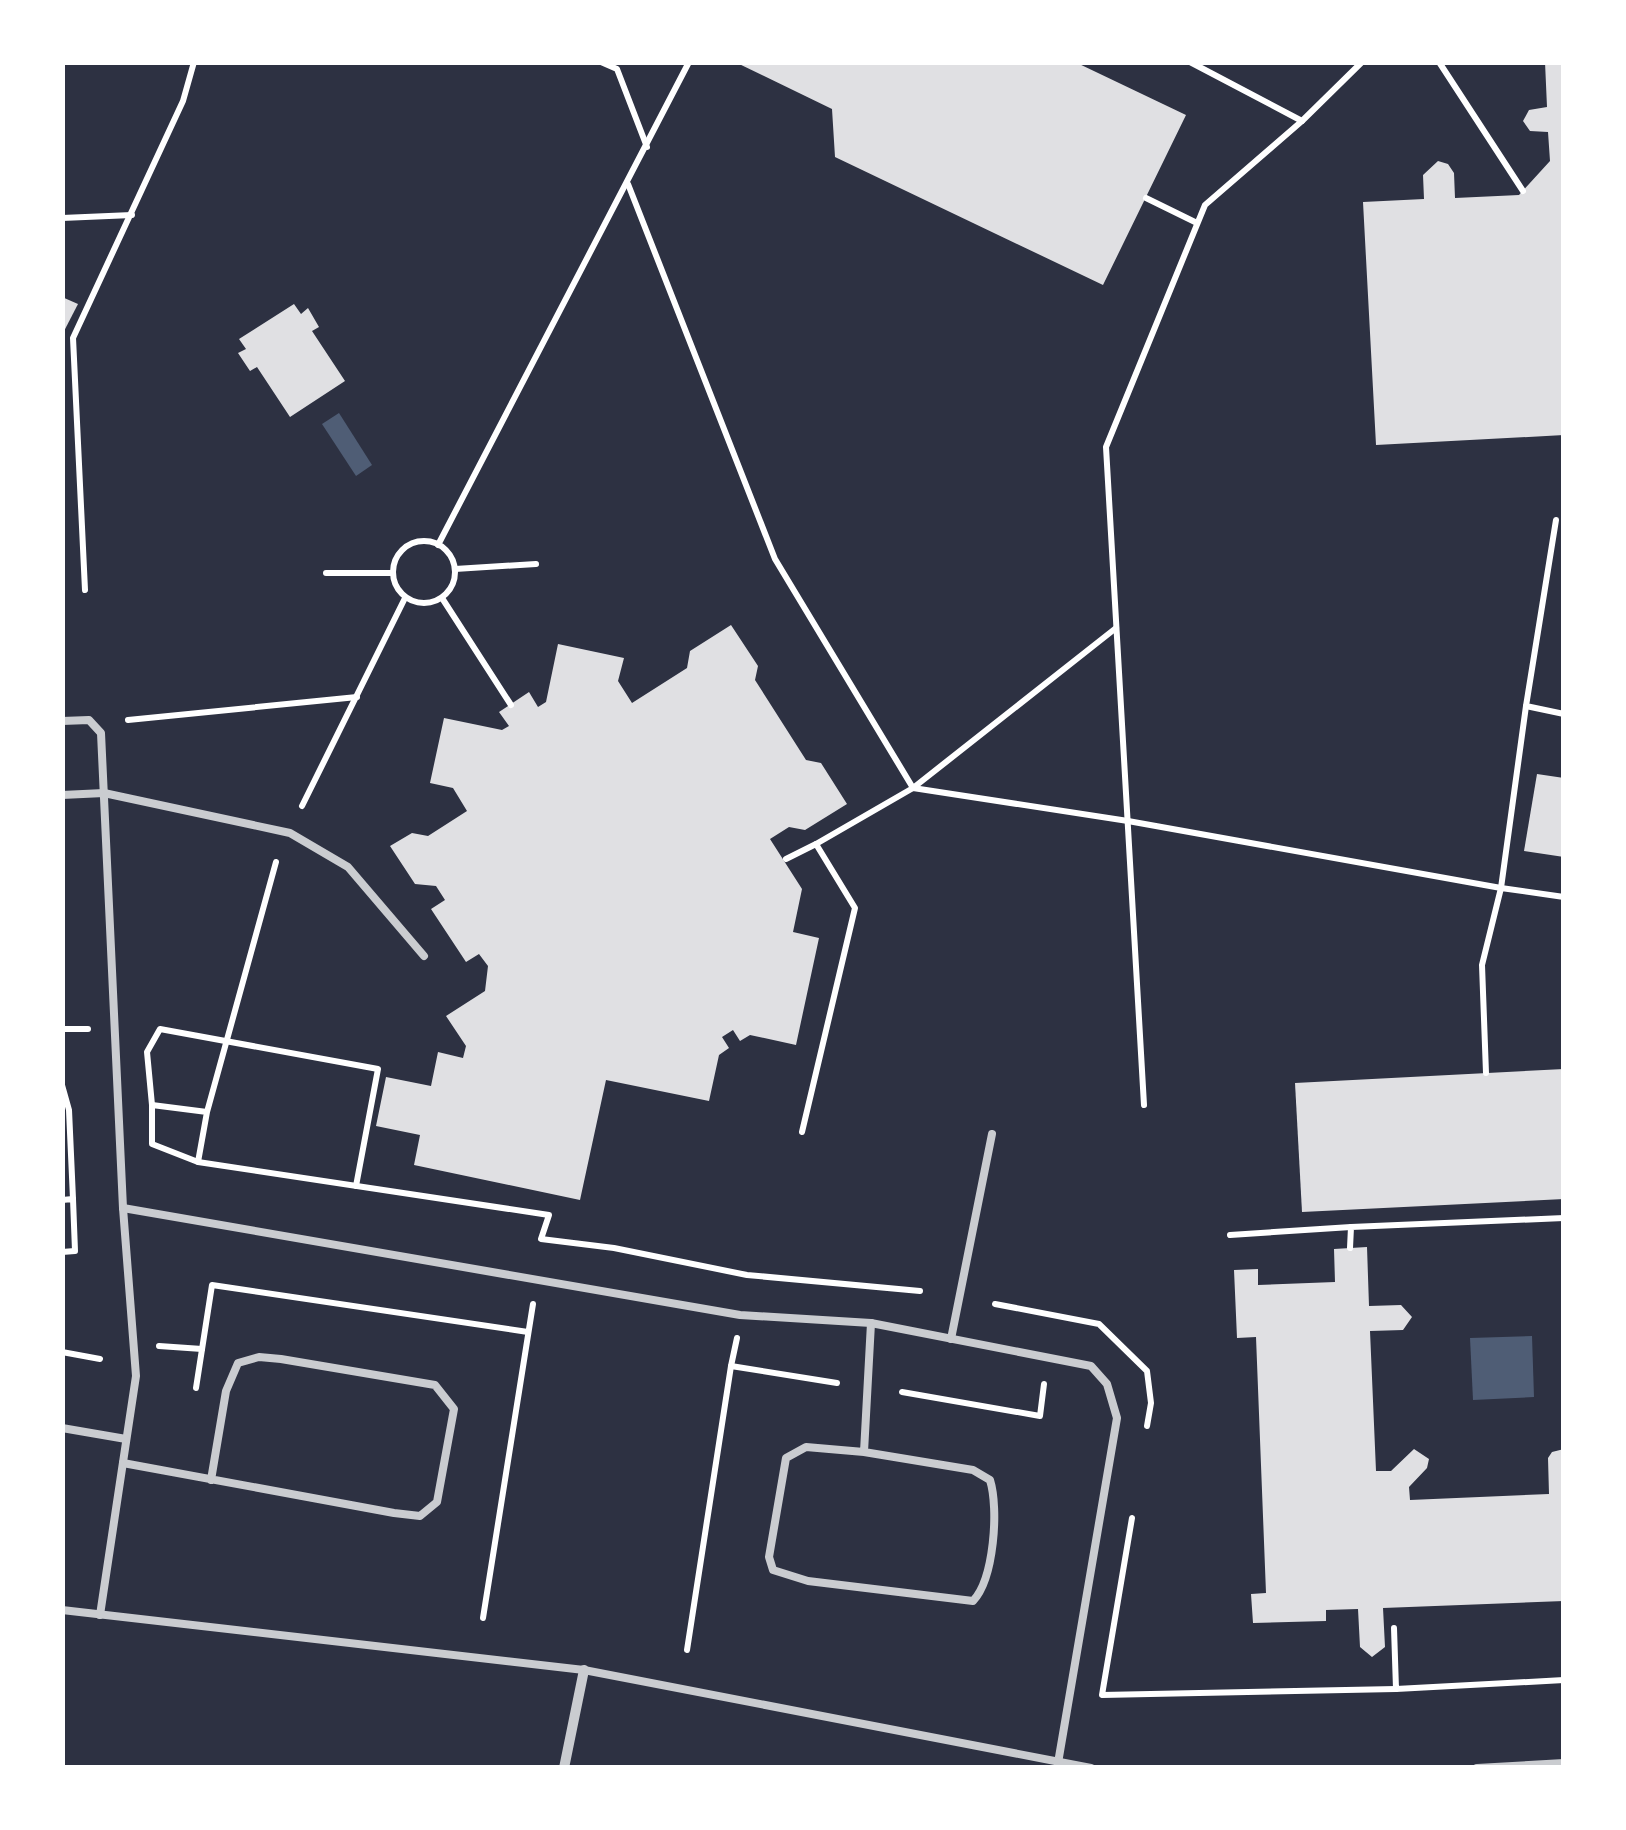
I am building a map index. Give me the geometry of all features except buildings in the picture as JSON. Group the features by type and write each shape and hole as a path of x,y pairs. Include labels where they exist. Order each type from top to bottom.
{"street":[{"path":"564,1768 584,1670"}],"lane":[{"path":"62,721 89,720 101,733 123,1208 136,1376 100,1615"},
{"path":"62,795 104,793 290,834 318,846 369,887 424,956"},
{"path":"951,1339 992,1134"},
{"path":"123,1208 740,1315 871,1324 1091,1366 1107,1384 1117,1418 1058,1762"},
{"path":"864,1452 871,1324"},
{"path":"123,1463 211,1480 420,1516 437,1502 454,1409 435,1385 282,1359 260,1357 238,1363 226,1390 211,1480"},
{"path":"62,1428 126,1438"},
{"path":"806,1447 864,1452 972,1470 990,1480 996,1502 984,1590 972,1601 808,1581 773,1570 768,1558 786,1458 806,1447"},
{"path":"62,1610 584,1670 1091,1768"},
{"path":"1477,1768 1564,1764"}],"path":[{"path":"85,590 72,338 183,101 194,62"},
{"path":"601,62 617,69 647,148"},
{"path":"438,544 689,62"},
{"path":"1190,62 1302,122"},
{"path":"1144,1105 1106,447 1206,204 1302,122 1362,62"},
{"path":"1439,62 1523,191"},
{"path":"628,184 775,559 914,788 1564,897"},
{"path":"1146,198 1197,223"},
{"path":"62,218 132,215"},
{"path":"1486,1074 1482,965 1501,888 1556,520"},
{"path":"410,544 438,544 452,559 452,585 442,598 424,604 405,598 393,573 396,557 410,544"},
{"path":"455,569 536,564"},
{"path":"326,573 393,573"},
{"path":"302,806 405,598"},
{"path":"442,598 511,704"},
{"path":"786,858 914,788 1116,628"},
{"path":"128,720 358,697"},
{"path":"1526,706 1564,714"},
{"path":"802,1132 855,908 816,844"},
{"path":"198,1162 206,1112 276,862"},
{"path":"62,1029 88,1029"},
{"path":"356,1186 378,1069 160,1029 147,1052 152,1144 198,1162 356,1186 549,1215 541,1239 614,1248 746,1276 920,1292"},
{"path":"62,1084 69,1110 75,1251 62,1252"},
{"path":"152,1106 206,1112"},
{"path":"62,1200 72,1199"},
{"path":"1230,1235 1564,1218"},
{"path":"1350,1248 1351,1228"},
{"path":"194,1397 212,1284 528,1332"},
{"path":"483,1618 534,1298"},
{"path":"995,1304 1099,1324 1147,1372 1151,1403 1145,1438"},
{"path":"687,1650 738,1332"},
{"path":"160,1358 159,1345 202,1350"},
{"path":"62,1352 100,1359"},
{"path":"732,1366 837,1383"},
{"path":"902,1392 1040,1416 1044,1384"},
{"path":"1132,1510 1102,1696 1396,1689 1564,1680"},
{"path":"1394,1628 1396,1689"}],"water":[{"path":"339,413 372,465 356,476 322,424"},
{"path":"1532,1336 1534,1397 1473,1400 1470,1338"}]}
